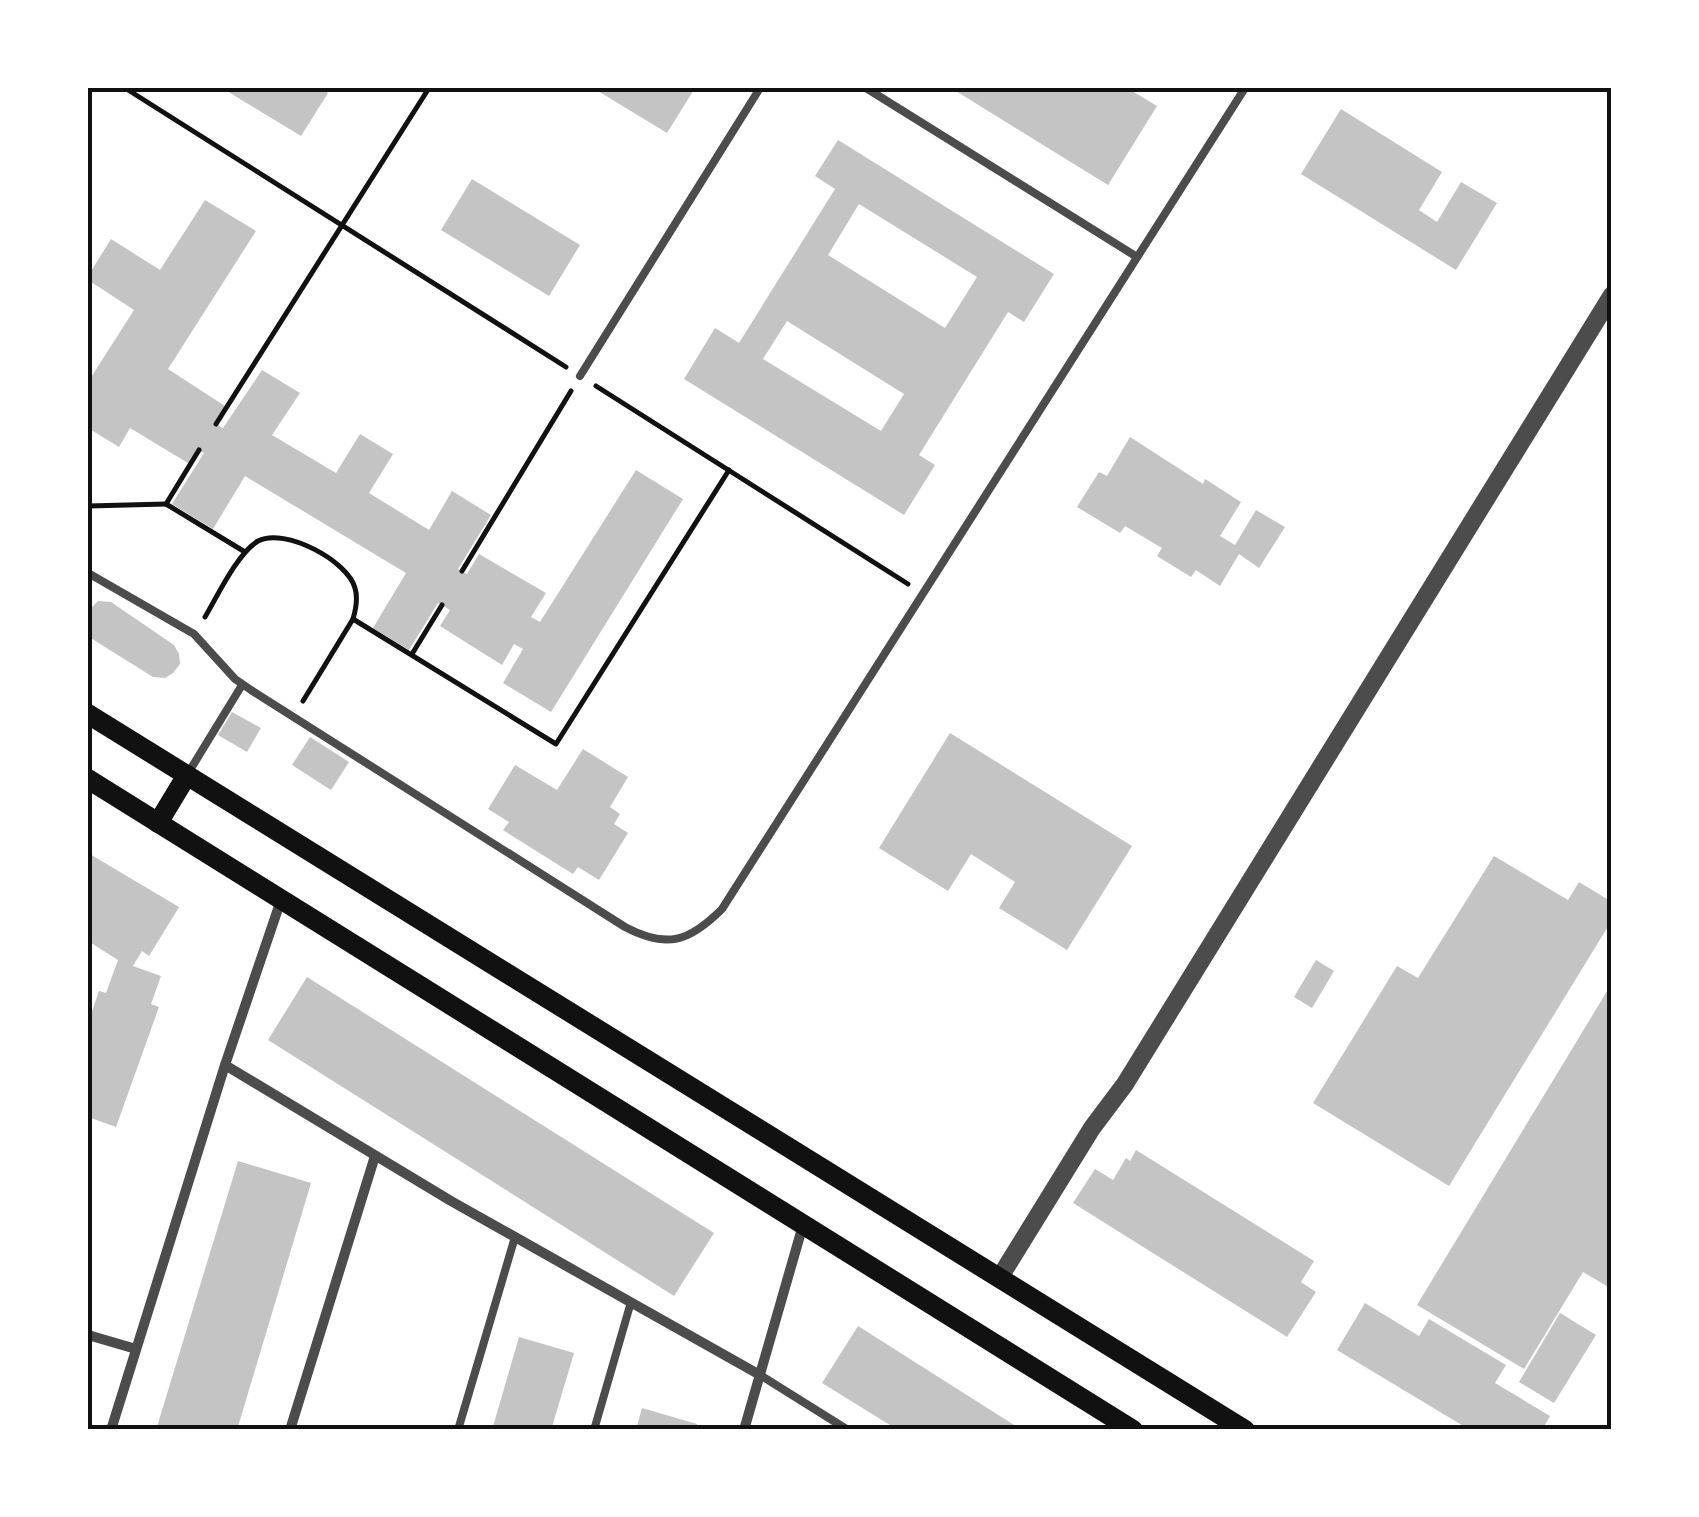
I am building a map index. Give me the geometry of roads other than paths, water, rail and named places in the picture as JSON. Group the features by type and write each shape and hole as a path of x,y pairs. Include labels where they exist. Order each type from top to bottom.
{"main road":[{"path":"88,714 1245,1430"},
{"path":"158,823 187,775"},
{"path":"88,779 1133,1430"}],"street":[{"path":"1000,1277 1092,1128 1125,1084 1612,295"},
{"path":"111,1430 225,1065 282,900"},
{"path":"225,1065 375,1156 760,1375"},
{"path":"290,1430 375,1156"},
{"path":"744,1430 803,1225"},
{"path":"88,1334 136,1350"}],"lane":[{"path":"580,376 760,88"},
{"path":"866,88 1137,257"},
{"path":"88,573 194,634 242,685 625,927 658,941 689,936 722,909 1245,88"},
{"path":"187,775 242,685"},
{"path":"458,1430 516,1237"},
{"path":"594,1430 631,1302"},
{"path":"760,1375 848,1430"}]}
